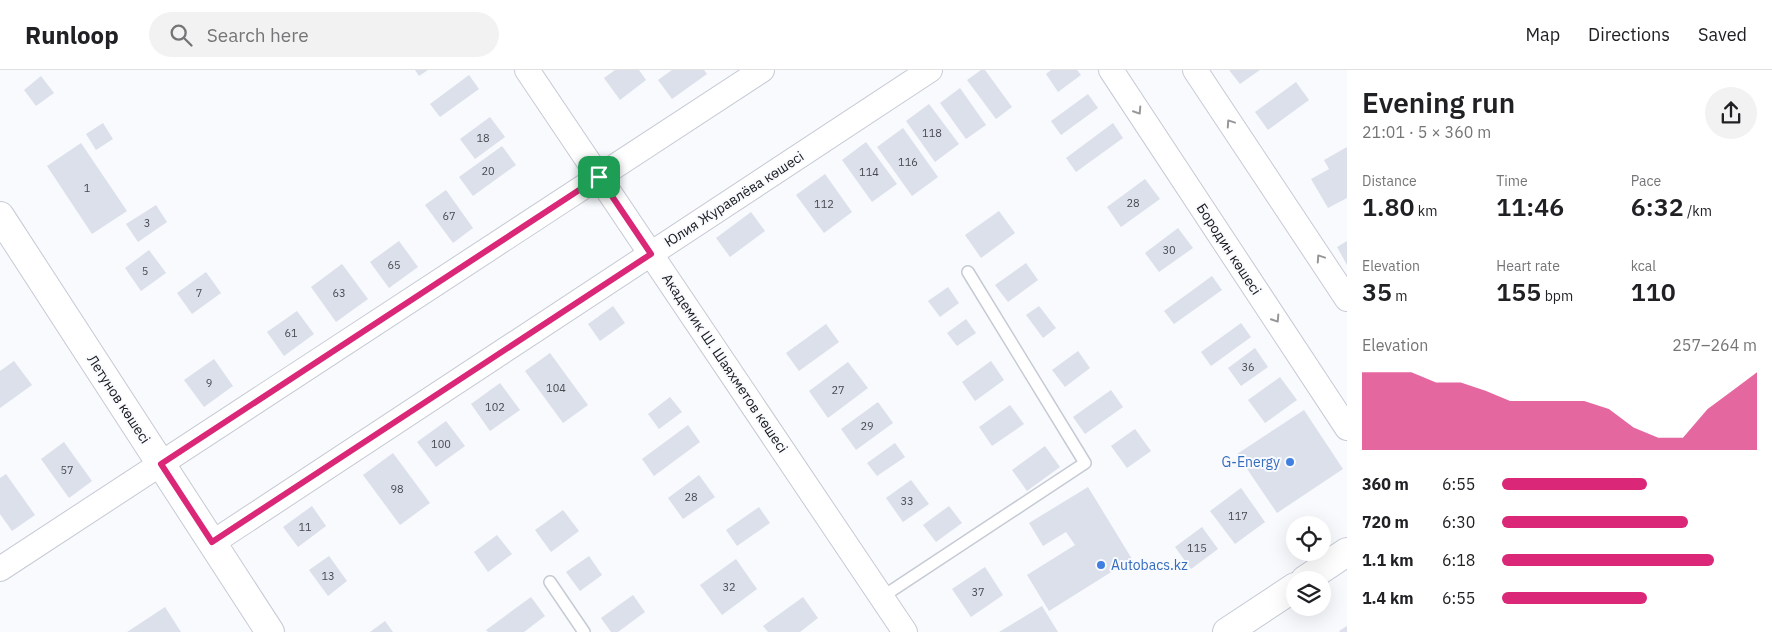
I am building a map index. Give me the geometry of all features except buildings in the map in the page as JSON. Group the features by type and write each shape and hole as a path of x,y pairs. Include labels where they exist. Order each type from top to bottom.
{"street":[{"name":"Академик Ш. Шаяхметов көшесі","path":"527,70 905,632"},
{"path":"0,569 762,70"},
{"name":"Юлия Журавлёва көшесі","path":"212,542 930,70"},
{"name":"Бородин көшесі","path":"1111,70 1347,428"},
{"path":"1195,70 1347,299"},
{"name":"Летунов көшесі","path":"0,216 270,632"},
{"path":"1318,571 1347,552"},
{"path":"1227,632 1286,593"}],"lane":[{"path":"882,597 1086,463 968,272"},
{"path":"550,582 584,632"}],"place":[{"name":"G-Energy","path":"1290,462"},
{"name":"Autobacs.kz","path":"1101,565"}],"route":[{"path":"599,177 651,254 212,542 161,464 599,177"}]}
